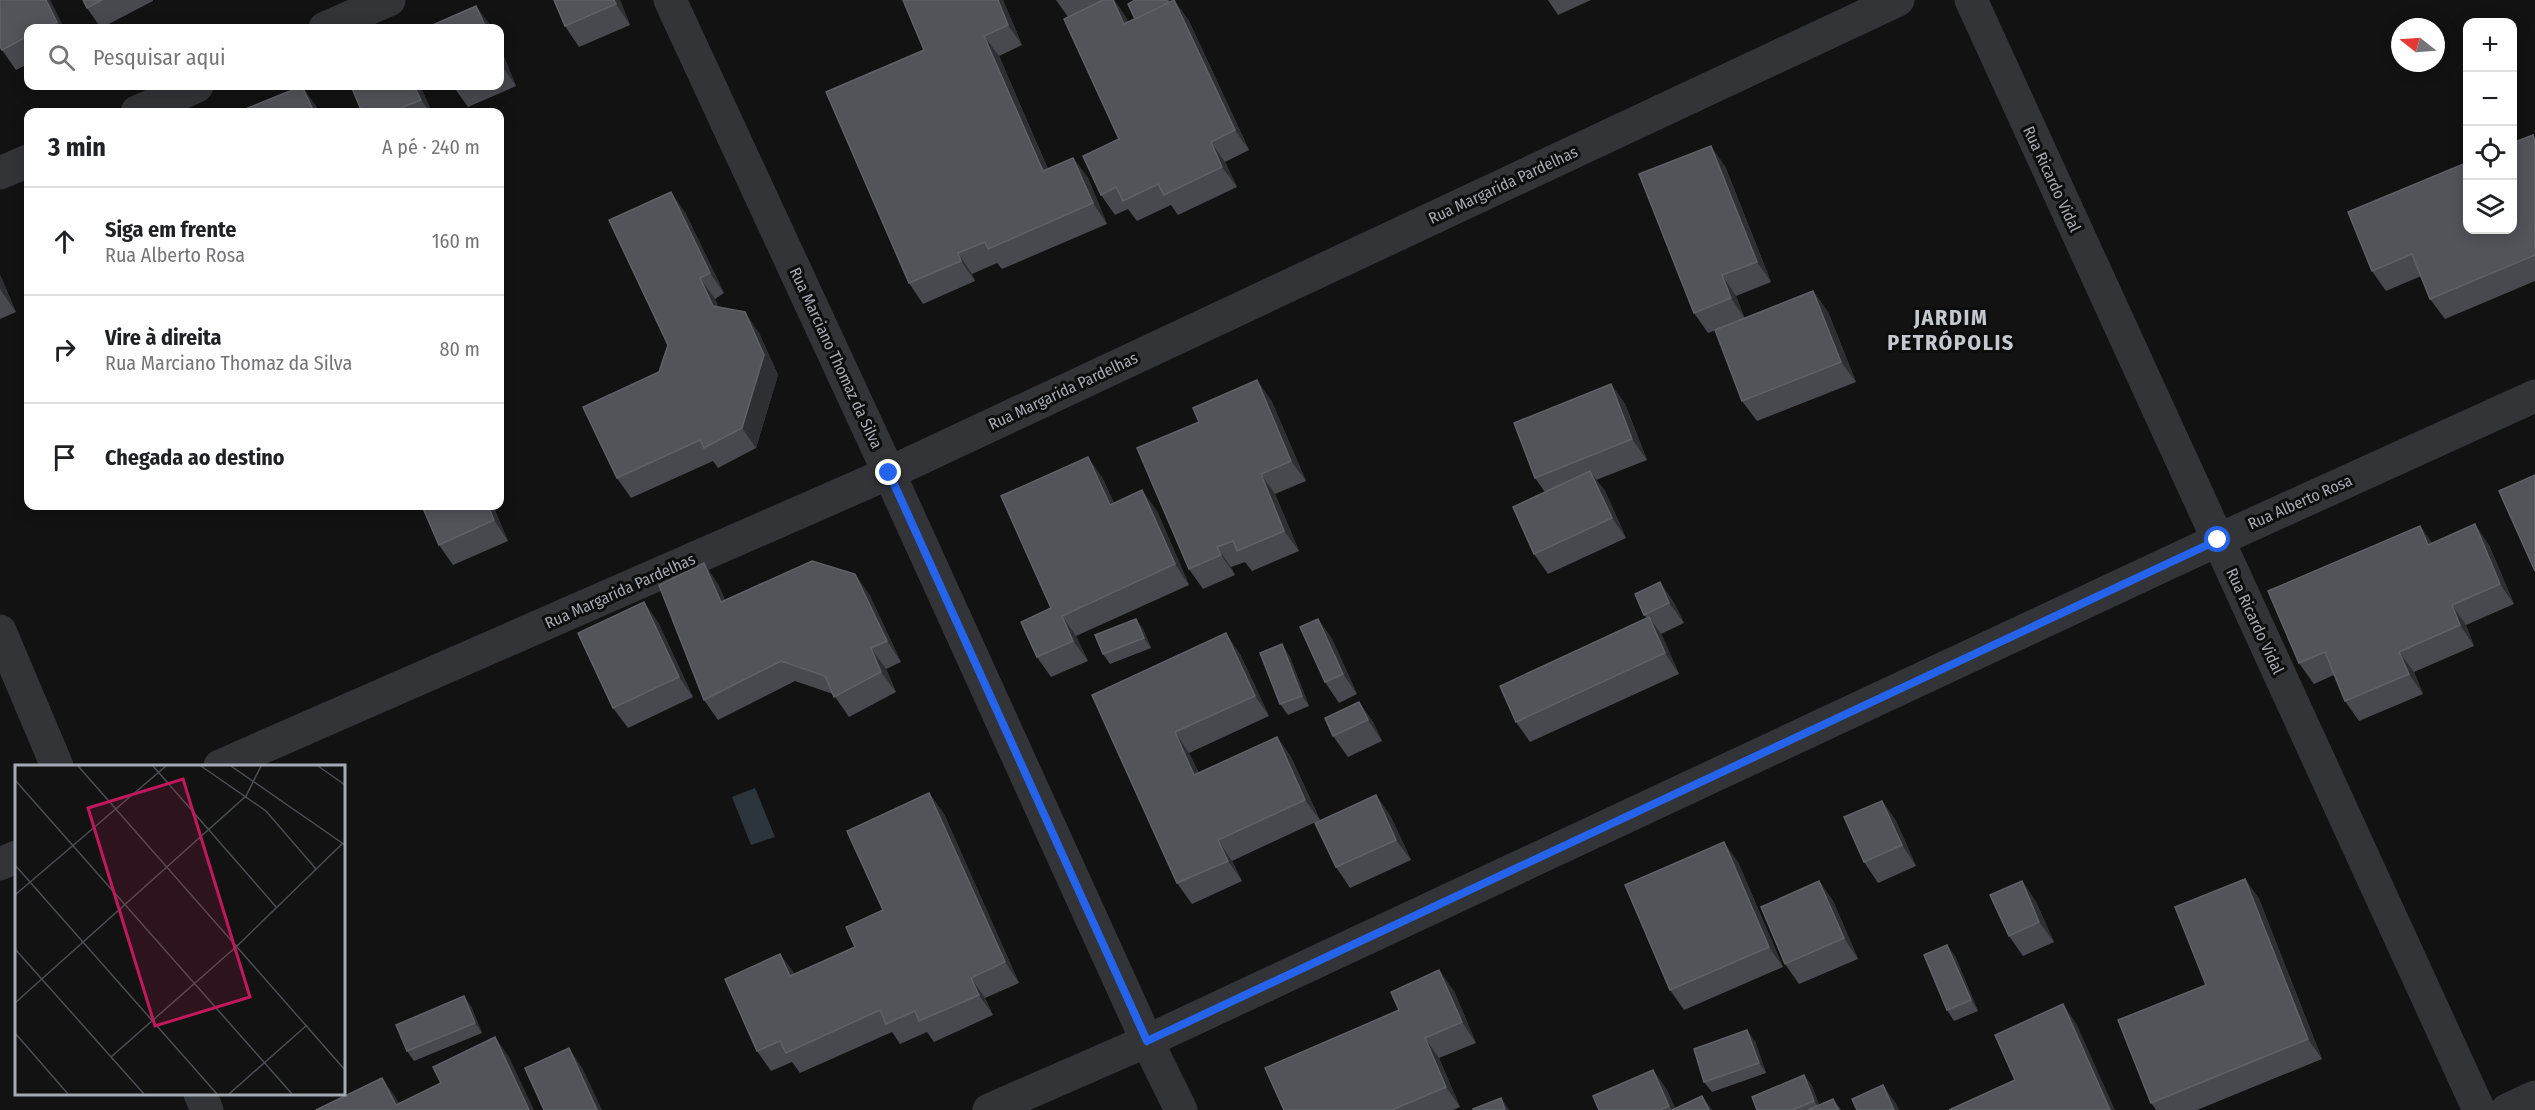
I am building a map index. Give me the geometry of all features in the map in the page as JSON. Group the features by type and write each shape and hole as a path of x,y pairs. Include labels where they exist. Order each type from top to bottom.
{"street":[{"path":"334,24 389,0"},
{"name":"Rua Marciano Thomaz da Silva","path":"670,0 889,473 1147,1041 1181,1110"},
{"name":"Rua Margarida Pardelhas","path":"222,765 889,473 1898,0"},
{"name":"Rua Ricardo Vidal","path":"1971,0 2479,1110"},
{"path":"146,108 188,90"},
{"path":"0,173 24,163"},
{"name":"Rua Alberto Rosa","path":"989,1110 1147,1041 2218,540 2535,396"},
{"path":"0,632 57,765"},
{"path":"0,864 15,857"},
{"path":"200,1095 207,1110"},
{"path":"2507,1110 2535,1097"}],"shaded area":[{"path":"755,788 775,837 751,845 732,797"}],"building":[{"path":"0,0 46,0 57,22 24,24 24,38 2,50 0,47"},
{"path":"83,0 102,0 87,8"},
{"path":"554,0 614,0 616,4 565,26"},
{"path":"903,0 998,0 1008,25 984,36 1043,171 1073,158 1093,203 988,249 985,242 958,253 961,261 909,283 826,92 924,50"},
{"path":"1103,0 1113,0 1124,24 1174,0 1235,130 1211,142 1222,167 1164,195 1158,184 1123,201 1116,187 1101,195 1083,156 1119,139 1064,19"},
{"path":"1135,0 1166,0 1168,3 1135,19 1128,4"},
{"path":"476,6 484,24 435,24"},
{"path":"292,90 304,90 312,108 248,108"},
{"path":"353,90 416,90 421,100 401,108 360,108"},
{"path":"2533,135 2535,141 2535,255 2430,299 2412,254 2372,271 2348,212 2463,164 2463,234 2517,234 2517,141"},
{"path":"1711,146 1757,262 1722,275 1731,298 1694,313 1639,174"},
{"path":"671,192 710,273 700,278 713,306 745,312 764,355 742,428 704,448 700,440 617,478 583,407 659,372 668,345 609,220"},
{"path":"1813,291 1841,362 1742,401 1715,330"},
{"path":"1257,380 1291,461 1261,474 1284,531 1237,551 1233,541 1217,547 1221,555 1189,569 1137,448 1199,422 1193,408"},
{"path":"1611,384 1632,439 1535,478 1514,423"},
{"path":"1088,457 1110,505 1142,490 1175,564 1062,616 1073,641 1037,657 1021,622 1051,608 1001,496"},
{"path":"1590,471 1612,518 1534,554 1513,507"},
{"path":"2535,475 2535,571 2499,491"},
{"path":"424,510 490,510 494,520 439,545"},
{"path":"2475,524 2500,584 2452,605 2460,625 2399,652 2409,674 2345,701 2325,652 2299,663 2268,591 2420,526 2428,545"},
{"path":"812,561 855,574 887,641 871,648 881,672 834,697 825,676 781,661 704,700 659,585 704,563 721,602"},
{"path":"1660,582 1669,603 1644,615 1635,594"},
{"path":"644,602 679,677 613,708 578,633"},
{"path":"1649,617 1665,653 1516,722 1500,686"},
{"path":"1136,619 1144,638 1103,654 1095,635"},
{"path":"1318,619 1343,674 1325,682 1300,627"},
{"path":"1226,633 1255,696 1175,732 1194,775 1277,737 1305,800 1218,840 1228,861 1177,883 1092,695"},
{"path":"1282,644 1302,696 1280,704 1260,653"},
{"path":"1359,702 1368,720 1333,736 1325,718"},
{"path":"929,793 1005,962 971,978 979,995 919,1021 915,1011 886,1024 880,1010 786,1053 780,1041 757,1051 725,979 780,954 790,976 855,947 846,927 883,910 847,831"},
{"path":"1376,795 1396,840 1336,867 1315,823"},
{"path":"1882,801 1902,845 1864,862 1844,817"},
{"path":"1724,842 1769,947 1670,990 1625,885"},
{"path":"2245,879 2308,1039 2151,1103 2118,1020 2206,985 2175,907"},
{"path":"1819,881 1844,938 1785,964 1761,907"},
{"path":"2022,881 2039,922 2009,936 1990,895"},
{"path":"1947,945 1971,1000 1947,1010 1924,955"},
{"path":"1439,970 1462,1022 1425,1038 1446,1087 1392,1110 1284,1110 1265,1068 1399,1010 1391,992"},
{"path":"464,996 475,1023 407,1051 396,1025"},
{"path":"2063,1004 2110,1110 1949,1110 2015,1080 1995,1035"},
{"path":"1747,1030 1759,1063 1704,1082 1694,1049"},
{"path":"495,1037 529,1110 316,1110 382,1078 396,1105 441,1083 433,1067"},
{"path":"569,1048 597,1110 544,1110 525,1068"},
{"path":"1653,1070 1669,1106 1660,1110 1599,1110 1593,1096"},
{"path":"1804,1075 1814,1101 1792,1110 1757,1110 1752,1097"},
{"path":"1883,1085 1894,1110 1857,1110 1852,1099"},
{"path":"1702,1096 1709,1110 1672,1110"},
{"path":"1501,1098 1505,1110 1473,1110 1473,1109"},
{"path":"1833,1099 1838,1110 1808,1110"}],"district":[{"name":"JARDIM PETRÓPOLIS","path":"1951,330"}],"route":[{"path":"889,473 1147,1041 2218,540"}]}
